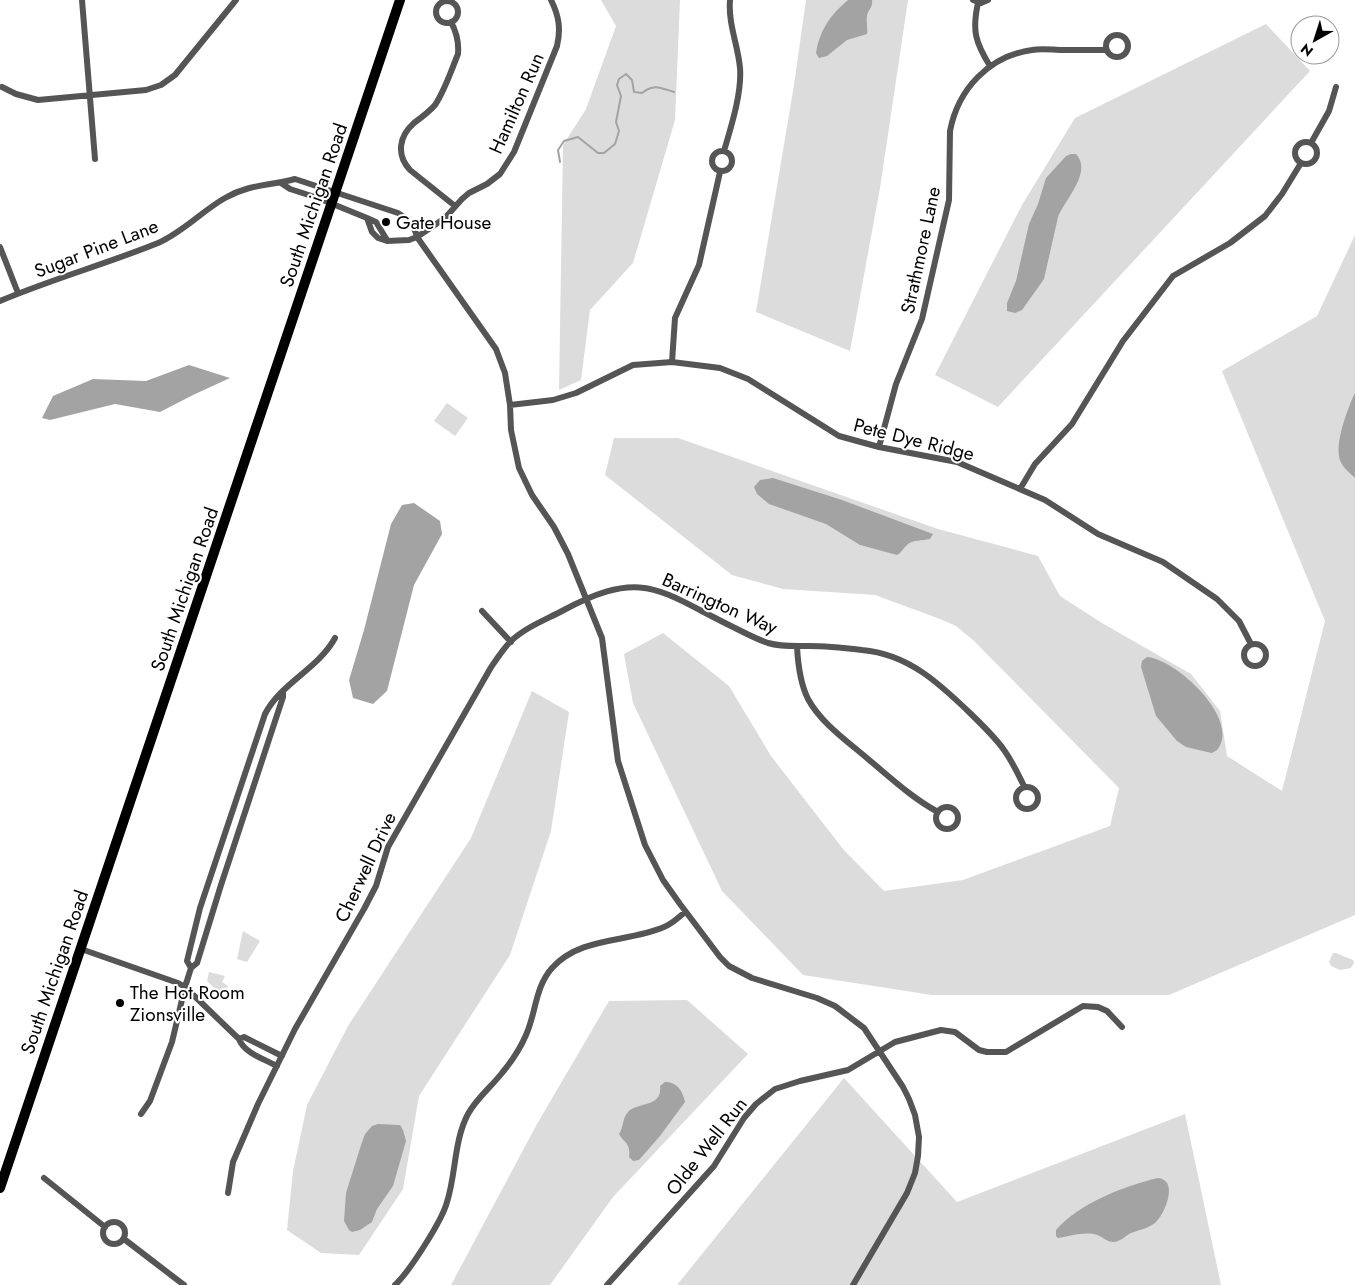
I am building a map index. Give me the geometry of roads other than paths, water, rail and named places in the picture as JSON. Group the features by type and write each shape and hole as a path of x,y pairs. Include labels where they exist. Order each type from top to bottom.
{"main road":[{"name":"South Michigan Road","path":"0,1188 3,1167 81,949 400,0"}],"street":[{"path":"82,0 95,159"},
{"path":"2,86 16,94 38,100 146,90 161,85 175,75 236,0"},
{"name":"Hamilton Run","path":"417,237 445,218 469,193 487,184 500,174 514,152 558,46 560,36 559,20 551,0"},
{"path":"724,151 730,132 740,77 740,66 730,22 730,0"},
{"path":"988,0 984,2 976,1 974,32 990,66"},
{"path":"451,22 456,32 458,54 439,98 429,112 410,128 402,140 400,149 404,164 455,206"},
{"name":"Strathmore Lane","path":"879,447 896,384 922,319 949,200 950,131 960,98 983,71 1009,57 1034,50 1106,50"},
{"path":"1311,143 1329,111 1336,87"},
{"path":"1311,143 1316,149 1315,159 1310,164 1301,163 1295,156 1295,149 1300,144 1311,143"},
{"path":"724,151 732,158 732,165 727,171 720,172 714,169 711,159 717,152 724,151"},
{"path":"1020,489 1035,464 1072,424 1123,340 1173,276 1230,243 1265,216 1282,194 1301,163"},
{"path":"672,362 675,318 698,265 720,172"},
{"name":"Sugar Pine Lane","path":"0,301 161,242 187,226 224,198 254,186 295,179 398,213 410,223 417,237 496,349 505,372 510,405 511,430 521,474 568,554 602,638 618,762 629,799 658,871 685,912 720,957 730,966 752,978 817,998 835,1006 864,1028 903,1087 916,1115 919,1137 915,1172 907,1193 853,1285"},
{"path":"280,183 290,189 367,218 372,232 378,238 403,241 417,237"},
{"path":"0,247 18,293"},
{"name":"Pete Dye Ridge","path":"510,405 553,400 576,393 633,365 672,362 720,368 748,378 839,436 879,447 958,462 1045,500 1098,534 1163,562 1218,599 1239,621 1251,644"},
{"name":"Barrington Way","path":"587,597 626,587 652,588 725,623 779,646 864,650 897,657 929,676 980,723 1004,749 1024,786"},
{"name":"Cherwell Drive","path":"228,1193 233,1162 295,1029 376,886 388,847 490,669 510,642 532,627 587,597"},
{"path":"482,611 510,642"},
{"path":"192,968 187,961 200,908 251,754 270,704 277,695 283,692 330,648 335,638"},
{"path":"797,647 802,684 815,709 846,740 900,786 921,803 938,812"},
{"path":"141,1114 150,1101 172,1042 185,987 192,968 197,963 264,758 283,692"},
{"path":"251,754 264,758"},
{"path":"217,857 229,861"},
{"path":"394,1285 413,1262 438,1223 447,1203 463,1123 469,1111 517,1053 527,1032 540,988 551,969 566,956 584,947 650,932 666,926 685,912"},
{"path":"81,949 185,987 239,1038 241,1044 251,1052 277,1066"},
{"name":"Olde Well Run","path":"607,1285 714,1166 744,1118 756,1104 775,1089 848,1070 901,1040 941,1030 955,1032 979,1050 1006,1052 1083,1006 1098,1007 1107,1011 1122,1027"},
{"path":"239,1038 244,1037 282,1056"},
{"path":"44,1178 105,1227"},
{"path":"112,1222 119,1223 125,1228 126,1236 119,1244 108,1243 103,1234 105,1227 112,1222"},
{"path":"124,1239 184,1285"}],"waterway":[{"path":"560,162 558,150 564,141 578,137 598,153 604,153 615,144 619,131 616,122 621,96 617,85 619,79 626,74 632,80 634,92 642,93 654,87 674,92"}],"place":[{"name":"Gate House","path":"386,222"},
{"name":"The Hot Room Zionsville","path":"120,1003"}]}
